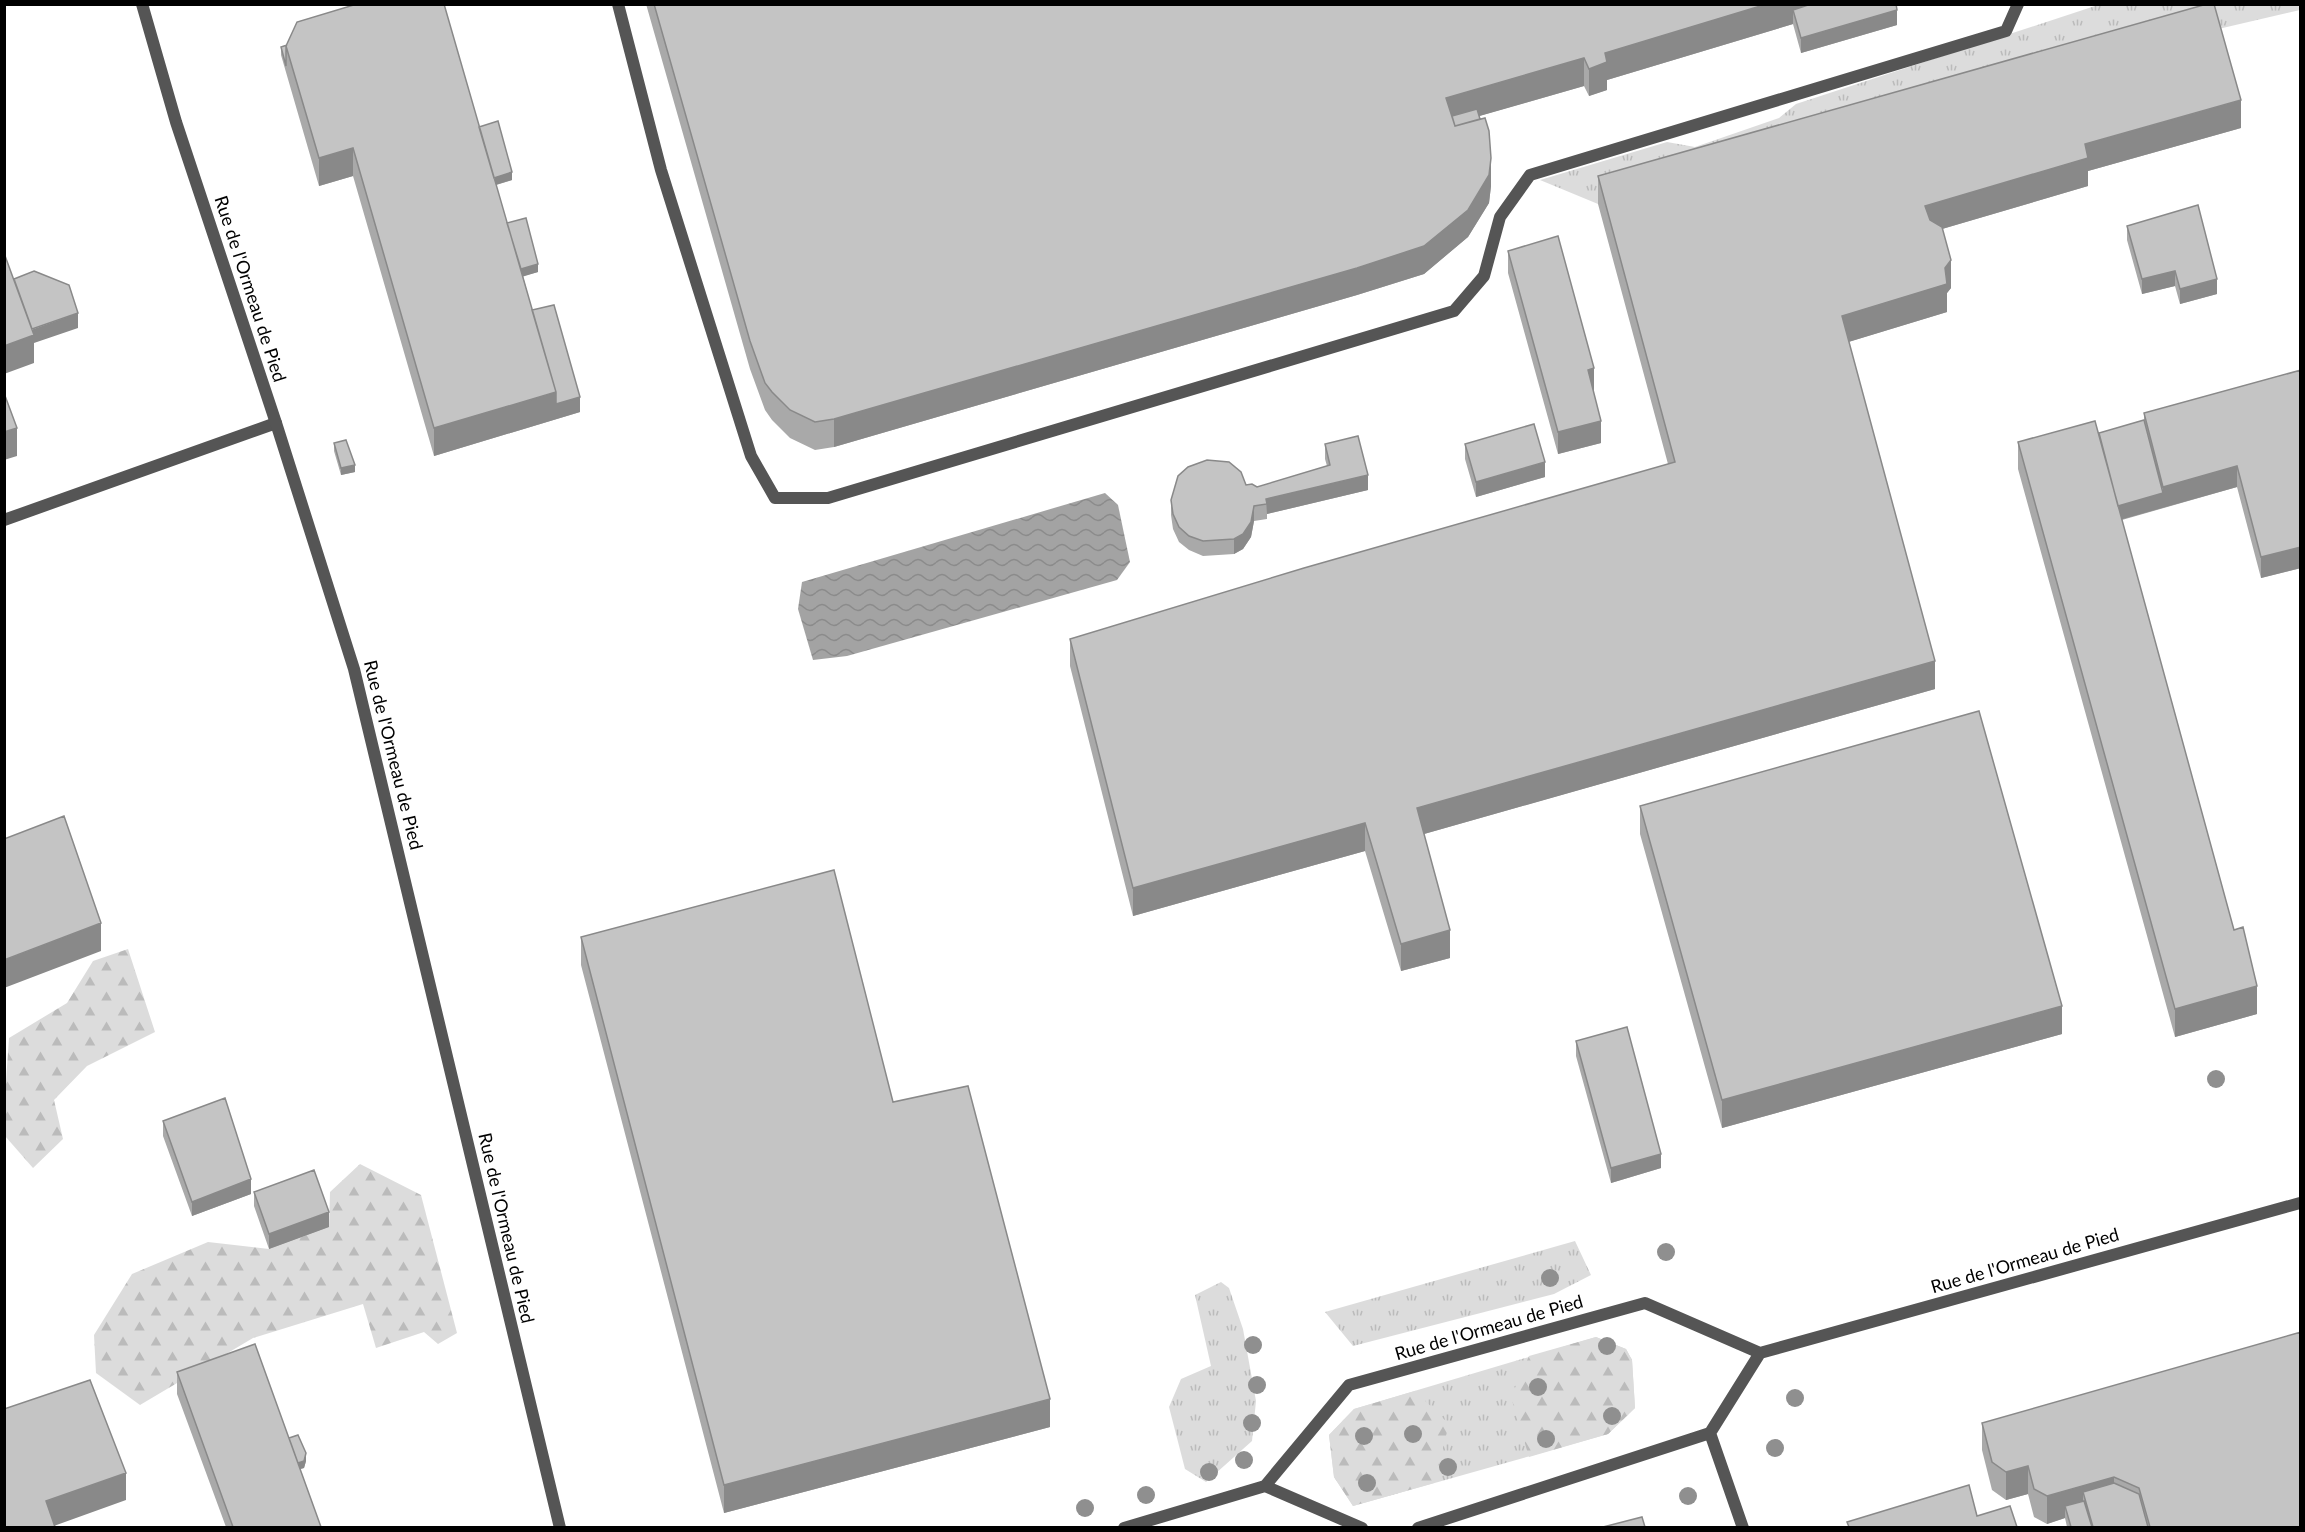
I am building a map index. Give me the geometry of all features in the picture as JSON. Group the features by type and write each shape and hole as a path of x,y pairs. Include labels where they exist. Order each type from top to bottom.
{"street":[{"name":"Rue de l'Ormeau de Pied","path":"142,4 180,133 354,669 560,1527"},
{"path":"618,4 661,170 751,456 775,498 828,498 1454,311 1484,276 1500,217 1530,175 2006,31 2018,4"},
{"path":"4,520 276,423"},
{"name":"Rue de l'Ormeau de Pied","path":"1265,1486 1349,1385 1645,1303 1760,1353 2301,1203"},
{"path":"1418,1527 1710,1433 1760,1353"},
{"path":"1710,1433 1743,1527"},
{"path":"1124,1527 1265,1486 1362,1527"}],"green space":[{"path":"2098,5 2300,5 2300,10 2214,30 1598,204 1540,180 1667,142 1695,147 1779,118 1796,104"},
{"path":"128,949 155,1032 87,1066 54,1100 63,1139 33,1168 5,1136 9,1038 67,1003 93,961"},
{"path":"360,1164 421,1195 457,1333 438,1344 424,1332 376,1348 363,1304 253,1338 140,1405 96,1373 94,1335 132,1274 208,1242 269,1249 329,1227 330,1192"},
{"path":"1575,1241 1591,1275 1554,1294 1353,1346 1325,1312"},
{"path":"1221,1282 1229,1288 1243,1329 1256,1401 1252,1441 1206,1482 1185,1469 1169,1407 1181,1379 1211,1366 1195,1295"},
{"path":"1596,1337 1626,1349 1632,1360 1635,1408 1608,1434 1353,1506 1334,1477 1329,1435 1354,1409"},
{"path":"1596,1337 1626,1349 1632,1360 1635,1408 1608,1434 1529,1457 1511,1397 1529,1356"},
{"path":"1415,1391 1449,1424 1434,1483 1353,1506 1334,1477 1329,1435 1354,1409"}],"water":[{"path":"1105,493 1118,505 1130,562 1117,580 847,656 813,660 798,609 802,582"}],"building":[{"path":"357,4 444,4 556,392 434,428 353,148 319,158 286,46 297,22"},
{"path":"654,4 1767,4 1605,53 1607,62 1589,69 1584,58 1446,98 1455,126 1485,118 1489,131 1491,158 1489,175 1468,210 1424,246 1357,268 834,419 815,422 790,410 765,383 750,341"},
{"path":"1811,4 1896,4 1897,10 1801,38 1793,10"},
{"path":"2207,4 2214,4 2241,100 2085,144 2088,158 1925,206 1930,220 1942,227 1951,260 1945,268 1947,284 1842,316 1935,661 1417,808 1450,930 1401,944 1365,823 1133,888 1070,639 1304,568 1675,462 1598,176"},
{"path":"286,46 286,66 281,47"},
{"path":"1477,109 1480,119 1455,126 1452,116"},
{"path":"498,121 512,172 494,178 479,127"},
{"path":"2198,205 2217,279 2180,289 2175,271 2142,279 2127,226"},
{"path":"526,218 538,264 521,269 507,223"},
{"path":"1558,236 1594,368 1588,370 1601,421 1558,432 1508,251"},
{"path":"4,253 34,335 4,346"},
{"path":"34,271 69,285 78,313 32,329 14,279"},
{"path":"554,305 580,397 556,404 556,392 532,310"},
{"path":"2301,370 2301,547 2261,557 2237,466 2163,487 2144,413"},
{"path":"4,393 17,428 4,432"},
{"path":"2144,420 2163,493 2118,506 2099,433"},
{"path":"2095,421 2234,930 2243,927 2257,986 2175,1009 2018,442"},
{"path":"1534,424 1545,462 1476,482 1465,444"},
{"path":"1358,436 1368,475 1266,499 1267,504 1254,506 1251,522 1243,534 1234,539 1203,541 1189,536 1179,527 1173,514 1171,500 1178,476 1188,467 1207,460 1229,462 1241,472 1246,485 1252,484 1257,487 1330,465 1325,444"},
{"path":"346,440 355,465 341,468 334,443"},
{"path":"1979,711 2062,1006 1722,1100 1640,806"},
{"path":"64,816 101,923 4,960 4,839"},
{"path":"834,870 893,1102 968,1086 1050,1399 724,1485 581,937"},
{"path":"1627,1027 1661,1154 1611,1168 1576,1041"},
{"path":"225,1098 251,1179 192,1202 163,1121"},
{"path":"314,1170 329,1212 269,1234 254,1192"},
{"path":"2301,1332 2301,1527 2150,1527 2139,1488 2114,1477 2047,1496 2034,1489 2028,1466 2006,1472 1992,1462 1982,1423"},
{"path":"255,1344 321,1527 233,1527 177,1372"},
{"path":"90,1380 126,1473 46,1501 55,1527 4,1527 4,1409"},
{"path":"298,1435 306,1453 304,1461 298,1463 289,1438"},
{"path":"2114,1483 2139,1494 2148,1527 2093,1527 2083,1492"},
{"path":"1969,1485 1977,1516 2010,1506 2017,1527 1849,1527 1847,1522"},
{"path":"2084,1501 2092,1527 2071,1527 2065,1506"},
{"path":"1642,1517 1645,1527 1603,1527"}]}
